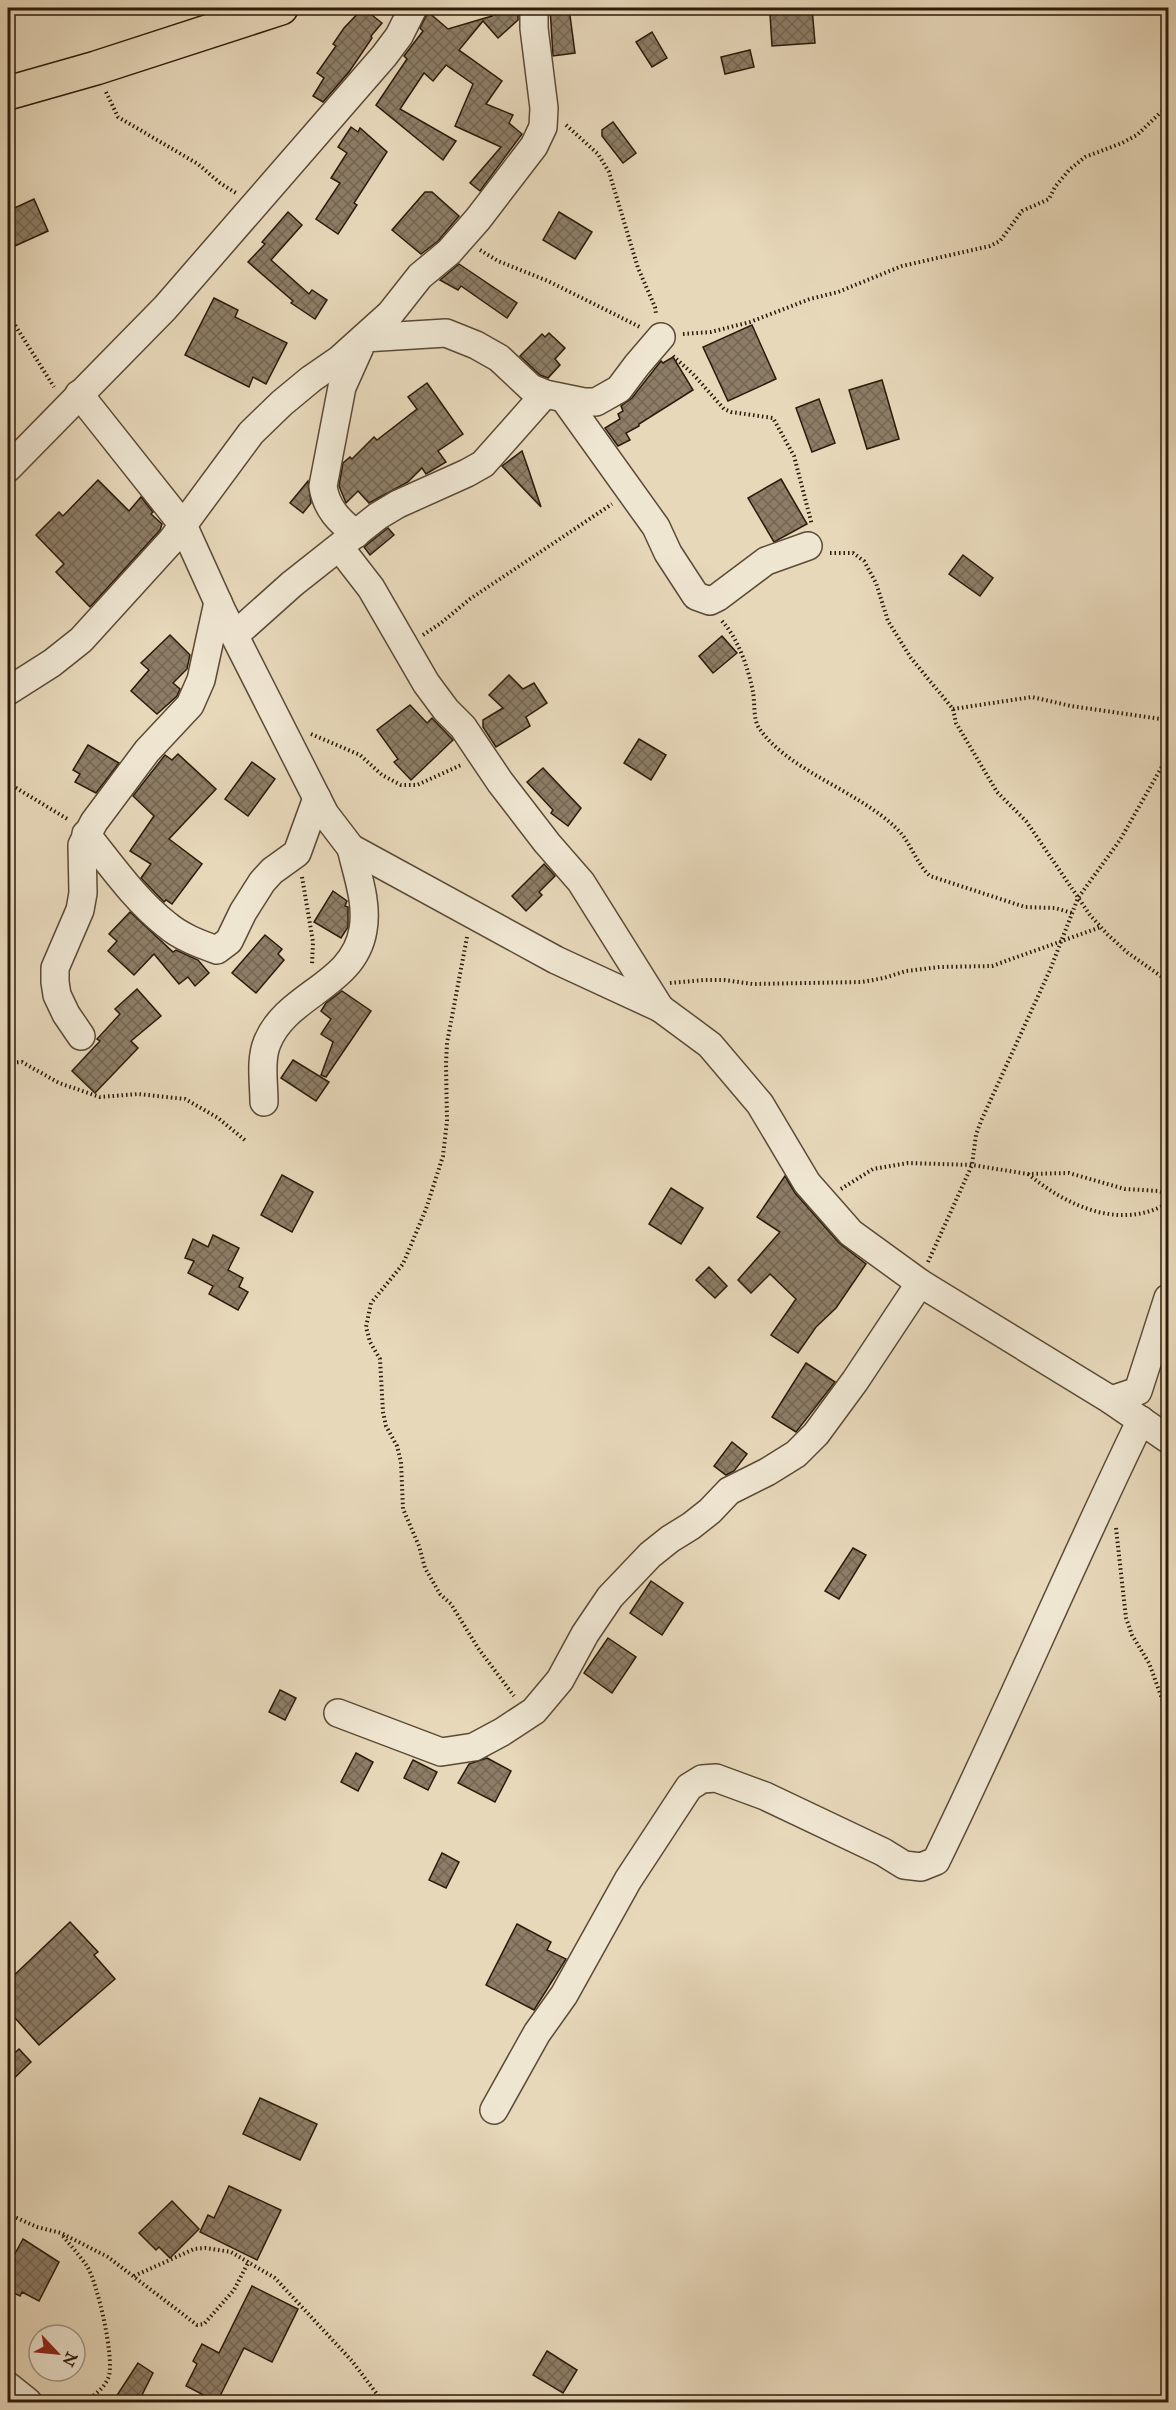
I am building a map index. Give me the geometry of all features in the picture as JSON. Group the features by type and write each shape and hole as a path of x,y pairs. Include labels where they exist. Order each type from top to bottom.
{"main road":[{"path":"8,93 96,68 281,8"}],"street":[{"path":"8,468 165,308 384,56 399,36 413,8"},
{"path":"8,691 52,663 81,640 143,574 251,434 282,403 340,359 390,314 420,276 461,239 534,146 543,127 544,108 534,28 534,8"},
{"path":"364,338 446,333 476,345 499,358 531,388 555,397 596,402 619,389 660,334"},
{"path":"364,338 342,387 323,486 325,498 341,522 371,588 426,683 446,710 463,727 481,756 547,843 581,882 654,998 710,1045 760,1104 797,1169 817,1197 851,1233 920,1283 1111,1400 1168,1439"},
{"path":"555,397 656,527 668,553 696,596 710,601 766,561 808,546"},
{"path":"235,635 292,584 378,516 398,504 483,464 555,397"},
{"path":"75,399 183,525 218,602 325,814 351,848 556,960 654,998"},
{"path":"81,1036 66,1014 57,995 55,975 80,910 84,880 82,845 90,828 147,751 190,705 201,680 218,602"},
{"path":"90,828 144,902 166,925 192,940 217,950 230,942 243,912 262,882 272,871 297,853 317,798"},
{"path":"264,1102 266,1043 281,1023 310,994 334,980 358,946 363,931 362,894 351,848"},
{"path":"338,1713 441,1752 474,1747 534,1711 560,1680 585,1634 610,1597 650,1555 710,1511 729,1491 796,1454 816,1434 855,1381 920,1283"},
{"path":"1111,1400 1138,1391 1168,1298"},
{"path":"494,2110 537,2033 564,1995 628,1880 689,1787 702,1779 716,1778 765,1797 883,1852 904,1865 921,1867 936,1861 998,1734 1106,1491 1141,1420"},
{"path":"8,2386 28,2403"}],"path":[{"path":"96,68 118,117 198,164 220,183 255,205"},
{"path":"544,108 584,139 598,154 609,172 638,268 655,306 660,334 667,351 693,374 724,408 731,412 771,417 775,420 794,456 812,525 808,546 820,554 853,553 864,561 876,583 888,621 911,658 953,709 956,723 997,792 1026,821 1078,898 1101,927 1117,944 1168,981"},
{"path":"461,239 498,261 548,281 645,330 660,334 711,332 838,292 902,266 990,246 1000,241 1022,211 1048,200 1069,170 1085,157 1137,135 1160,113 1168,109"},
{"path":"8,314 51,383 75,399"},
{"path":"405,646 441,623 470,599 630,492"},
{"path":"703,600 728,627 745,660 753,692 757,726 776,749 842,789 896,828 908,842 919,866 930,876 1025,907 1055,908 1072,914"},
{"path":"953,709 1032,697 1071,706 1168,720"},
{"path":"279,722 360,755 382,775 401,785 417,785 481,756"},
{"path":"920,1283 972,1165 976,1135 981,1121 1061,942 1078,898 1120,840 1168,756"},
{"path":"8,783 63,818 90,828"},
{"path":"297,853 313,942 310,994"},
{"path":"473,915 462,956 459,986 447,1043 447,1121 443,1156 426,1209 403,1264 371,1303 366,1327 370,1342 380,1359 383,1412 401,1462 403,1509 425,1568 440,1594 451,1604 461,1624 507,1687 522,1703 534,1711"},
{"path":"654,998 661,984 704,980 753,984 862,982 906,971 940,967 992,966 1101,927"},
{"path":"8,1063 22,1062 59,1083 100,1097 138,1094 185,1099 218,1118 246,1141"},
{"path":"817,1197 842,1189 860,1175 873,1169 908,1163 972,1165 1028,1174 1069,1173 1125,1189 1159,1191 1168,1194"},
{"path":"1028,1174 1061,1197 1097,1212 1118,1216 1140,1215 1168,1203"},
{"path":"1106,1491 1116,1519 1126,1618 1132,1635 1149,1663 1168,1715"},
{"path":"8,2214 37,2227 61,2234 108,2257 196,2325 204,2324 234,2290 249,2261"},
{"path":"61,2234 87,2266 105,2322 110,2367 108,2378 94,2396 83,2403"},
{"path":"134,2276 194,2249 231,2252 249,2261 275,2278 290,2293 352,2361 383,2403"}],"building":[{"path":"363,8 382,23 371,36 372,38 349,72 323,102 313,96 324,78 317,73 336,46 333,44 344,28"},
{"path":"486,8 518,8 518,20 498,38 483,21 459,50 502,81 486,104 513,115 509,123 522,134 480,191 470,183 501,147 455,126 473,84 446,65 433,81 424,73 400,109 456,141 443,160 376,105 407,59 404,56 423,31 420,28 428,12 448,29 492,16"},
{"path":"550,8 569,8 575,53 553,56"},
{"path":"787,8 812,8 815,43 772,46 770,14 787,13"},
{"path":"652,32 667,58 652,67 636,42"},
{"path":"750,50 754,67 725,74 721,57"},
{"path":"613,122 636,153 623,163 602,136 602,130"},
{"path":"351,127 358,132 360,128 387,152 354,203 357,205 338,234 316,219 340,183 331,178 347,153 338,147"},
{"path":"425,192 432,192 459,216 438,241 421,254 392,230"},
{"path":"34,199 48,231 8,249 8,211"},
{"path":"288,212 302,225 271,260 309,294 312,290 327,300 315,319 291,303 293,301 248,262 265,244 262,242"},
{"path":"559,212 592,232 575,259 543,240"},
{"path":"459,264 517,303 507,318 461,286 458,290 440,280"},
{"path":"214,298 238,310 235,317 287,343 266,384 253,377 249,387 185,355"},
{"path":"752,325 776,379 728,401 703,347"},
{"path":"549,333 565,348 555,359 560,365 548,378 540,375 520,356 542,334 545,337"},
{"path":"673,357 693,390 626,433 630,440 618,446 605,428 620,419 618,414 623,411 621,406 632,398 661,361 663,363"},
{"path":"882,380 899,439 867,449 849,390"},
{"path":"427,383 463,434 438,451 446,462 426,474 422,468 408,482 369,503 358,491 346,503 339,486 343,463 350,457 352,459 374,437 377,440 417,409 408,397"},
{"path":"819,399 835,443 812,452 796,408"},
{"path":"522,451 528,468 541,507 502,466"},
{"path":"781,479 807,524 774,542 748,498"},
{"path":"98,480 129,511 141,497 153,512 151,514 162,524 160,530 90,607 56,572 64,564 36,535 59,512 63,516"},
{"path":"308,481 311,503 303,513 290,503"},
{"path":"388,528 394,535 370,555 364,547"},
{"path":"963,555 993,578 980,596 949,574"},
{"path":"170,635 190,655 187,669 173,683 180,689 177,696 157,714 131,691 149,670 141,663"},
{"path":"722,636 737,653 713,673 699,656"},
{"path":"509,675 523,689 534,683 547,703 526,717 530,726 496,747 483,727 483,720 503,708 489,695"},
{"path":"410,705 427,723 432,718 453,740 411,780 394,762 398,759 377,730"},
{"path":"639,739 666,755 651,780 624,763"},
{"path":"88,745 119,763 96,793 75,782 80,774 73,770"},
{"path":"178,754 216,789 169,839 202,864 172,904 166,900 164,902 141,878 151,864 130,851 154,816 133,796 165,755 172,760"},
{"path":"252,762 275,779 248,816 225,799"},
{"path":"543,768 581,808 568,826 551,813 553,810 527,782"},
{"path":"544,864 555,876 539,892 542,895 526,911 512,896"},
{"path":"333,891 347,901 345,906 348,907 348,927 341,938 314,922"},
{"path":"130,912 173,952 176,950 198,960 209,973 195,986 188,977 179,984 154,954 134,975 108,951 117,941 109,934"},
{"path":"265,935 282,949 278,954 284,960 256,993 232,973"},
{"path":"137,989 161,1016 131,1041 138,1048 95,1093 72,1071 100,1041 97,1039 120,1014 115,1009"},
{"path":"342,991 371,1011 326,1077 321,1075 333,1042 321,1034 331,1019 321,1011 326,1003"},
{"path":"293,1060 329,1082 316,1101 281,1078"},
{"path":"282,1175 313,1192 292,1232 261,1215"},
{"path":"785,1176 795,1193 839,1243 866,1264 836,1308 816,1327 798,1353 771,1335 796,1299 770,1274 751,1293 738,1280 780,1232 757,1217"},
{"path":"671,1188 703,1208 681,1244 649,1224"},
{"path":"213,1235 239,1248 228,1270 243,1278 239,1287 248,1292 238,1310 209,1294 213,1286 188,1273 194,1261 185,1258 193,1239 208,1247"},
{"path":"709,1267 727,1286 715,1298 696,1280"},
{"path":"806,1363 835,1382 796,1432 772,1417"},
{"path":"732,1442 747,1454 734,1471 726,1475 714,1466"},
{"path":"853,1548 866,1555 839,1599 825,1591"},
{"path":"651,1581 683,1603 662,1635 630,1613"},
{"path":"608,1638 636,1657 612,1693 584,1673"},
{"path":"280,1690 296,1698 285,1720 269,1712"},
{"path":"356,1753 373,1762 358,1791 341,1782"},
{"path":"487,1758 511,1771 495,1802 458,1783 469,1764"},
{"path":"413,1760 437,1772 428,1790 404,1778"},
{"path":"442,1853 459,1862 446,1888 429,1880"},
{"path":"70,1922 98,1952 94,1955 115,1979 39,2045 8,2010 8,1981"},
{"path":"517,1924 551,1942 547,1950 566,1959 534,2010 486,1985"},
{"path":"19,2049 31,2062 8,2084 8,2059"},
{"path":"260,2098 317,2124 300,2160 243,2134"},
{"path":"229,2186 281,2210 257,2260 200,2232 208,2215 214,2218"},
{"path":"172,2201 199,2229 170,2258 159,2247 156,2250 139,2233"},
{"path":"23,2239 59,2262 39,2301 22,2292 20,2296 8,2290 8,2274 15,2260 12,2259"},
{"path":"252,2286 298,2309 272,2362 244,2348 217,2402 186,2386 197,2364 193,2361 202,2344 219,2353"},
{"path":"547,2351 577,2370 563,2393 533,2375"},
{"path":"138,2363 153,2373 138,2403 112,2403"}]}
